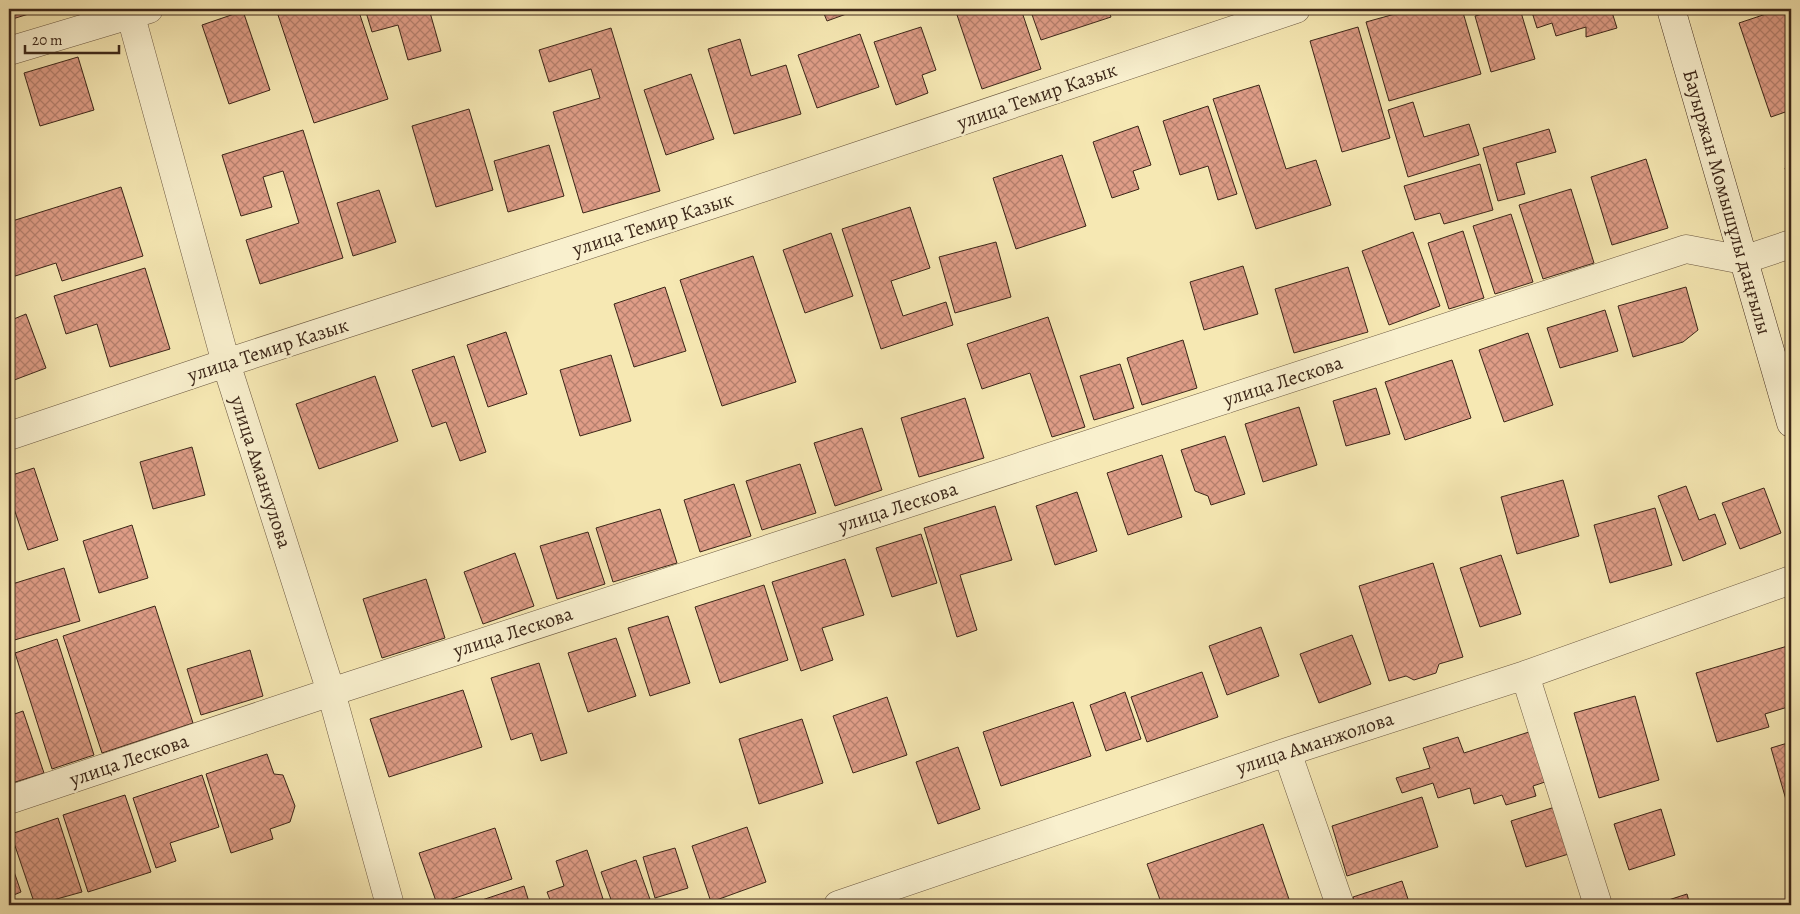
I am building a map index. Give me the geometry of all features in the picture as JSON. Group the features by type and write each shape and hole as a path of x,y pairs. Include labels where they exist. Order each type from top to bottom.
{"street":[{"name":"улица Темир Казык","path":"9,436 1296,9"},
{"name":"Бауыржан Момышұлы даңғылы","path":"1671,9 1791,424"},
{"name":"улица Аманкулова","path":"136,11 226,363 331,692 390,905"},
{"path":"9,50 136,11"},
{"name":"улица Лескова","path":"9,800 331,692 1686,250 1743,260 1791,244"},
{"name":"улица Аманжолова","path":"838,905 1287,752 1526,675 1791,580"},
{"path":"1526,675 1598,905"},
{"path":"1287,752 1340,905"}],"building":[{"path":"9,9 31,9 32,13 9,20"},
{"path":"276,9 358,9 388,99 314,123"},
{"path":"365,9 429,9 441,51 408,60 398,25 372,32"},
{"path":"822,9 860,9 827,21"},
{"path":"955,9 1021,9 1041,69 982,89"},
{"path":"1030,9 1108,9 1111,17 1041,40"},
{"path":"1413,9 1462,9 1481,74 1389,101 1366,22"},
{"path":"1502,9 1520,9 1535,59 1491,72 1475,16"},
{"path":"1531,9 1611,9 1617,28 1586,37 1586,27 1556,36 1552,23 1537,28"},
{"path":"1781,9 1790,9 1791,12 1791,110 1771,117 1739,23"},
{"path":"243,11 270,90 229,104 202,25"},
{"path":"921,27 936,70 922,75 928,93 896,105 874,42"},
{"path":"1358,27 1390,138 1342,152 1310,41"},
{"path":"611,28 660,191 583,213 553,112 600,98 591,69 549,82 539,50"},
{"path":"860,34 879,87 817,108 798,55"},
{"path":"740,39 751,76 786,65 801,114 734,134 708,49"},
{"path":"78,57 94,110 40,126 24,73"},
{"path":"691,74 714,139 666,155 644,90"},
{"path":"1259,85 1286,169 1316,160 1331,205 1256,229 1213,99"},
{"path":"1413,102 1424,137 1469,124 1479,155 1408,177 1388,110"},
{"path":"1208,106 1237,194 1218,200 1208,166 1180,175 1163,121"},
{"path":"469,109 493,190 436,207 412,126"},
{"path":"1138,126 1151,165 1133,171 1139,189 1112,198 1093,142"},
{"path":"1549,129 1556,152 1516,163 1525,194 1498,201 1483,148"},
{"path":"303,130 343,258 260,284 246,240 299,223 283,171 263,177 272,207 241,216 222,155"},
{"path":"549,145 564,196 508,212 494,161"},
{"path":"1062,155 1086,226 1016,249 993,178"},
{"path":"1646,159 1668,228 1612,245 1591,177"},
{"path":"1480,164 1493,210 1444,224 1440,213 1415,220 1404,186"},
{"path":"1791,166 1791,189 1785,168"},
{"path":"121,187 143,256 62,281 56,263 9,278 9,222"},
{"path":"1571,189 1594,263 1543,279 1519,205"},
{"path":"379,190 396,242 353,256 337,203"},
{"path":"910,207 930,268 891,281 903,316 946,302 953,325 881,349 842,229"},
{"path":"1511,214 1533,282 1495,294 1473,226"},
{"path":"1463,231 1484,298 1449,309 1428,243"},
{"path":"1413,232 1440,306 1389,325 1362,251"},
{"path":"831,233 853,296 805,313 783,250"},
{"path":"996,242 1011,297 955,313 939,257"},
{"path":"753,256 796,382 722,406 680,280"},
{"path":"1243,266 1258,314 1204,330 1190,282"},
{"path":"1348,267 1368,332 1294,353 1275,289"},
{"path":"145,268 170,349 110,367 97,324 66,334 54,296"},
{"path":"665,287 686,351 634,367 614,304"},
{"path":"1686,287 1698,330 1683,342 1633,357 1618,306"},
{"path":"1605,310 1618,351 1560,368 1547,328"},
{"path":"26,314 46,368 9,382 9,321"},
{"path":"1048,317 1085,427 1052,437 1030,373 982,389 967,344"},
{"path":"506,332 527,394 488,407 467,345"},
{"path":"1528,333 1553,405 1504,422 1479,350"},
{"path":"1183,340 1197,388 1142,405 1127,358"},
{"path":"611,355 631,421 580,436 560,370"},
{"path":"454,356 486,452 460,461 446,422 432,427 412,370"},
{"path":"1452,360 1471,418 1405,440 1385,382"},
{"path":"1120,364 1134,408 1094,420 1080,376"},
{"path":"375,376 398,441 319,469 296,404"},
{"path":"1376,388 1390,434 1346,446 1333,401"},
{"path":"965,398 984,458 919,477 901,418"},
{"path":"1299,407 1317,465 1263,482 1245,424"},
{"path":"862,428 882,490 835,506 814,443"},
{"path":"1225,436 1245,494 1211,505 1208,496 1195,491 1181,450"},
{"path":"192,447 205,495 153,509 140,462"},
{"path":"1162,455 1182,517 1128,535 1107,473"},
{"path":"800,464 816,513 762,530 746,481"},
{"path":"34,468 58,540 28,550 9,494 9,476"},
{"path":"1563,480 1579,536 1517,554 1501,497"},
{"path":"734,484 751,536 700,552 684,500"},
{"path":"1686,486 1699,520 1715,514 1726,544 1683,561 1658,496"},
{"path":"1764,488 1781,533 1740,549 1722,503"},
{"path":"1077,492 1097,551 1055,565 1036,506"},
{"path":"995,506 1012,560 960,575 977,630 957,637 924,528"},
{"path":"1655,508 1672,565 1610,583 1594,525"},
{"path":"660,509 677,563 613,582 596,528"},
{"path":"132,525 148,578 99,593 83,541"},
{"path":"588,532 605,584 557,599 540,546"},
{"path":"921,534 937,583 892,597 876,548"},
{"path":"515,553 534,606 483,624 464,572"},
{"path":"1501,555 1521,614 1480,627 1460,568"},
{"path":"845,559 864,615 822,628 833,660 801,671 772,582"},
{"path":"1433,563 1463,657 1439,664 1436,673 1414,680 1406,676 1389,681 1359,586"},
{"path":"64,568 80,621 11,641 9,632 9,585"},
{"path":"426,579 445,638 382,658 363,599"},
{"path":"764,585 788,660 720,683 695,607"},
{"path":"155,606 193,723 102,753 63,636"},
{"path":"668,616 690,683 650,696 628,628"},
{"path":"1261,627 1279,676 1227,695 1209,646"},
{"path":"1352,635 1371,684 1319,703 1300,654"},
{"path":"616,638 636,696 588,712 568,653"},
{"path":"57,639 94,755 52,769 15,653"},
{"path":"1791,645 1791,706 1765,714 1769,727 1717,742 1696,673"},
{"path":"250,650 263,696 201,715 187,669"},
{"path":"539,663 567,753 541,761 532,733 511,740 491,678"},
{"path":"1202,672 1218,717 1147,742 1131,697"},
{"path":"463,690 482,747 389,777 370,719"},
{"path":"1125,692 1141,739 1106,751 1090,705"},
{"path":"1635,696 1659,780 1599,798 1574,713"},
{"path":"887,697 907,755 853,773 833,716"},
{"path":"1073,702 1091,756 1001,786 983,732"},
{"path":"23,711 44,773 9,784 9,716"},
{"path":"802,719 823,783 759,804 739,739"},
{"path":"1532,731 1548,781 1533,786 1536,796 1506,805 1502,795 1474,804 1470,788 1438,798 1433,783 1402,793 1396,778 1430,768 1423,748 1458,737 1464,753"},
{"path":"1791,742 1791,817 1771,748"},
{"path":"958,747 980,809 938,824 916,762"},
{"path":"267,754 274,774 283,775 295,806 290,822 270,829 273,839 231,853 206,774"},
{"path":"202,775 219,827 170,843 176,861 156,868 133,798"},
{"path":"125,795 151,872 88,892 63,815"},
{"path":"1422,797 1438,847 1347,876 1332,826"},
{"path":"1558,806 1572,853 1526,867 1511,821"},
{"path":"1661,809 1675,855 1629,870 1614,824"},
{"path":"58,818 82,892 35,905 11,834"},
{"path":"1263,824 1291,905 1162,905 1147,864"},
{"path":"747,827 766,882 711,902 692,846"},
{"path":"495,828 512,879 437,904 419,853"},
{"path":"675,848 688,888 655,898 643,857"},
{"path":"587,850 605,905 552,905 547,892 564,886 556,861"},
{"path":"9,857 21,892 9,897"},
{"path":"636,860 652,905 613,905 601,872"},
{"path":"1402,881 1410,905 1356,905 1353,897"},
{"path":"524,886 530,905 467,905"},
{"path":"1687,894 1690,905 1653,905"}]}
